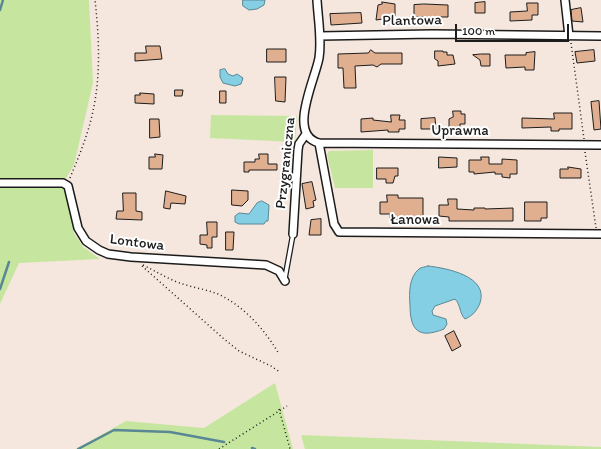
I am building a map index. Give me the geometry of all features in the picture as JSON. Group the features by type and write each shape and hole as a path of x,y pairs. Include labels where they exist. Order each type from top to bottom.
{"street":[{"name":"Przygraniczna","path":"293,234 298,150 299,144 306,134 303,126 304,115 319,58 320,36 317,0"},
{"path":"565,0 570,36"},
{"name":"Plantowa","path":"320,36 432,34 601,36"},
{"path":"306,134 312,141 319,143"},
{"name":"Uprawna","path":"319,143 601,144"},
{"name":"Łanowa","path":"319,143 334,224 339,232 599,234"},
{"path":"0,183 63,183 68,186"},
{"name":"Lontowa","path":"68,186 78,228 86,241 108,254 131,257 266,265 278,271 285,281"}],"lane":[{"name":"Przygraniczna","path":"285,281 293,234"}],"path":[{"path":"68,186 82,152 94,110 98,31 95,0"},
{"path":"570,36 584,145 599,234"},
{"path":"280,354 270,338 233,302 217,294 175,281 140,264 224,339 240,351 280,372"},
{"path":"219,449 279,409 287,406"},
{"path":"279,409 290,449"}],"green space":[{"path":"0,0 89,0 93,83 74,165 66,178 74,233 83,247 100,259 19,263 0,304"},
{"path":"211,115 297,116 295,142 210,138"},
{"path":"373,150 373,188 335,188 327,155 329,151"},
{"path":"275,383 293,449 76,449 126,421 204,428"},
{"path":"301,435 601,447 601,449 305,449"}],"water":[{"path":"243,0 265,0 264,5 257,9 249,10 243,6"},
{"path":"225,69 228,74 233,76 237,74 243,78 241,84 235,86 223,83 220,77 220,70"},
{"path":"262,201 269,205 268,221 264,224 239,224 235,222 235,216 239,213 249,214 257,203"},
{"path":"428,266 455,271 464,275 478,286 481,294 480,303 477,308 472,315 465,319 455,299 435,306 432,311 433,315 446,319 447,324 444,329 435,332 422,333 414,327 410,314 410,286 416,272 420,268"}],"building":[{"path":"382,2 395,4 395,16 383,16 383,19 376,20 378,5 382,4"},
{"path":"485,2 485,13 475,13 475,3"},
{"path":"527,3 538,3 538,15 532,15 532,20 510,21 510,12 527,11"},
{"path":"414,5 448,5 448,17 439,17 439,20 423,20 423,17 414,17"},
{"path":"581,8 583,22 572,21 571,10"},
{"path":"361,13 362,23 331,25 330,14"},
{"path":"146,46 160,46 162,59 135,61 135,53 146,53"},
{"path":"267,49 286,49 286,62 267,62"},
{"path":"371,50 375,53 402,53 402,64 381,64 377,67 373,65 355,66 356,88 344,88 343,68 338,68 338,54 368,53"},
{"path":"594,50 595,61 577,63 575,52"},
{"path":"435,51 443,51 447,52 447,55 453,55 455,64 438,66 438,61 435,59"},
{"path":"535,52 534,70 525,70 525,67 506,68 505,55 526,55 526,53"},
{"path":"490,54 490,66 481,66 480,60 473,55"},
{"path":"275,77 286,77 285,102 276,101"},
{"path":"175,90 183,90 182,96 175,96"},
{"path":"220,91 226,91 226,103 220,103"},
{"path":"140,93 154,94 154,104 135,103 135,95 140,95"},
{"path":"599,101 601,129 594,130 591,102"},
{"path":"453,111 461,111 461,114 465,114 465,124 460,124 460,127 457,127 457,131 449,131 449,119 453,117"},
{"path":"554,113 572,113 572,129 559,129 559,131 551,131 551,127 522,128 522,118 554,119"},
{"path":"391,115 400,115 399,120 405,120 405,129 399,129 399,132 388,132 388,130 361,132 361,119 373,118 373,120 391,122"},
{"path":"435,118 436,129 421,129 421,119"},
{"path":"150,119 159,119 160,137 150,138"},
{"path":"155,154 163,155 162,169 149,169 149,157 155,157"},
{"path":"259,154 268,154 268,164 277,164 277,170 249,170 249,172 244,172 244,162 255,162 255,159 259,159"},
{"path":"439,157 457,158 457,167 439,168"},
{"path":"481,157 489,157 489,164 502,164 502,159 517,160 517,174 510,174 510,178 502,177 502,174 495,174 495,172 474,174 474,172 469,172 469,160 481,160"},
{"path":"568,167 581,169 581,178 560,178 560,169 568,169"},
{"path":"377,168 398,168 398,176 395,176 393,183 386,183 386,179 377,179"},
{"path":"312,182 316,200 313,201 314,207 306,209 302,184"},
{"path":"232,190 248,191 248,200 242,206 232,205"},
{"path":"166,191 186,196 185,204 171,203 170,209 164,208"},
{"path":"123,193 136,193 136,211 142,212 142,220 116,219 117,211 123,211"},
{"path":"387,195 398,195 398,198 423,198 423,220 390,219 390,214 380,214 380,202 387,202"},
{"path":"448,199 457,199 457,209 474,210 474,208 513,208 513,221 449,221 449,217 439,216 439,205 448,205"},
{"path":"525,202 547,202 547,218 541,218 541,221 525,221"},
{"path":"321,219 321,235 309,235 311,220"},
{"path":"207,222 217,222 217,237 212,237 212,248 207,248 207,245 200,244 200,235 207,235"},
{"path":"226,232 234,232 233,250 226,250"},
{"path":"454,331 461,346 452,351 445,336"}],"waterway":[{"path":"0,10 3,0"},
{"path":"0,289 9,262"},
{"path":"78,449 114,430 170,432 224,442"}]}
